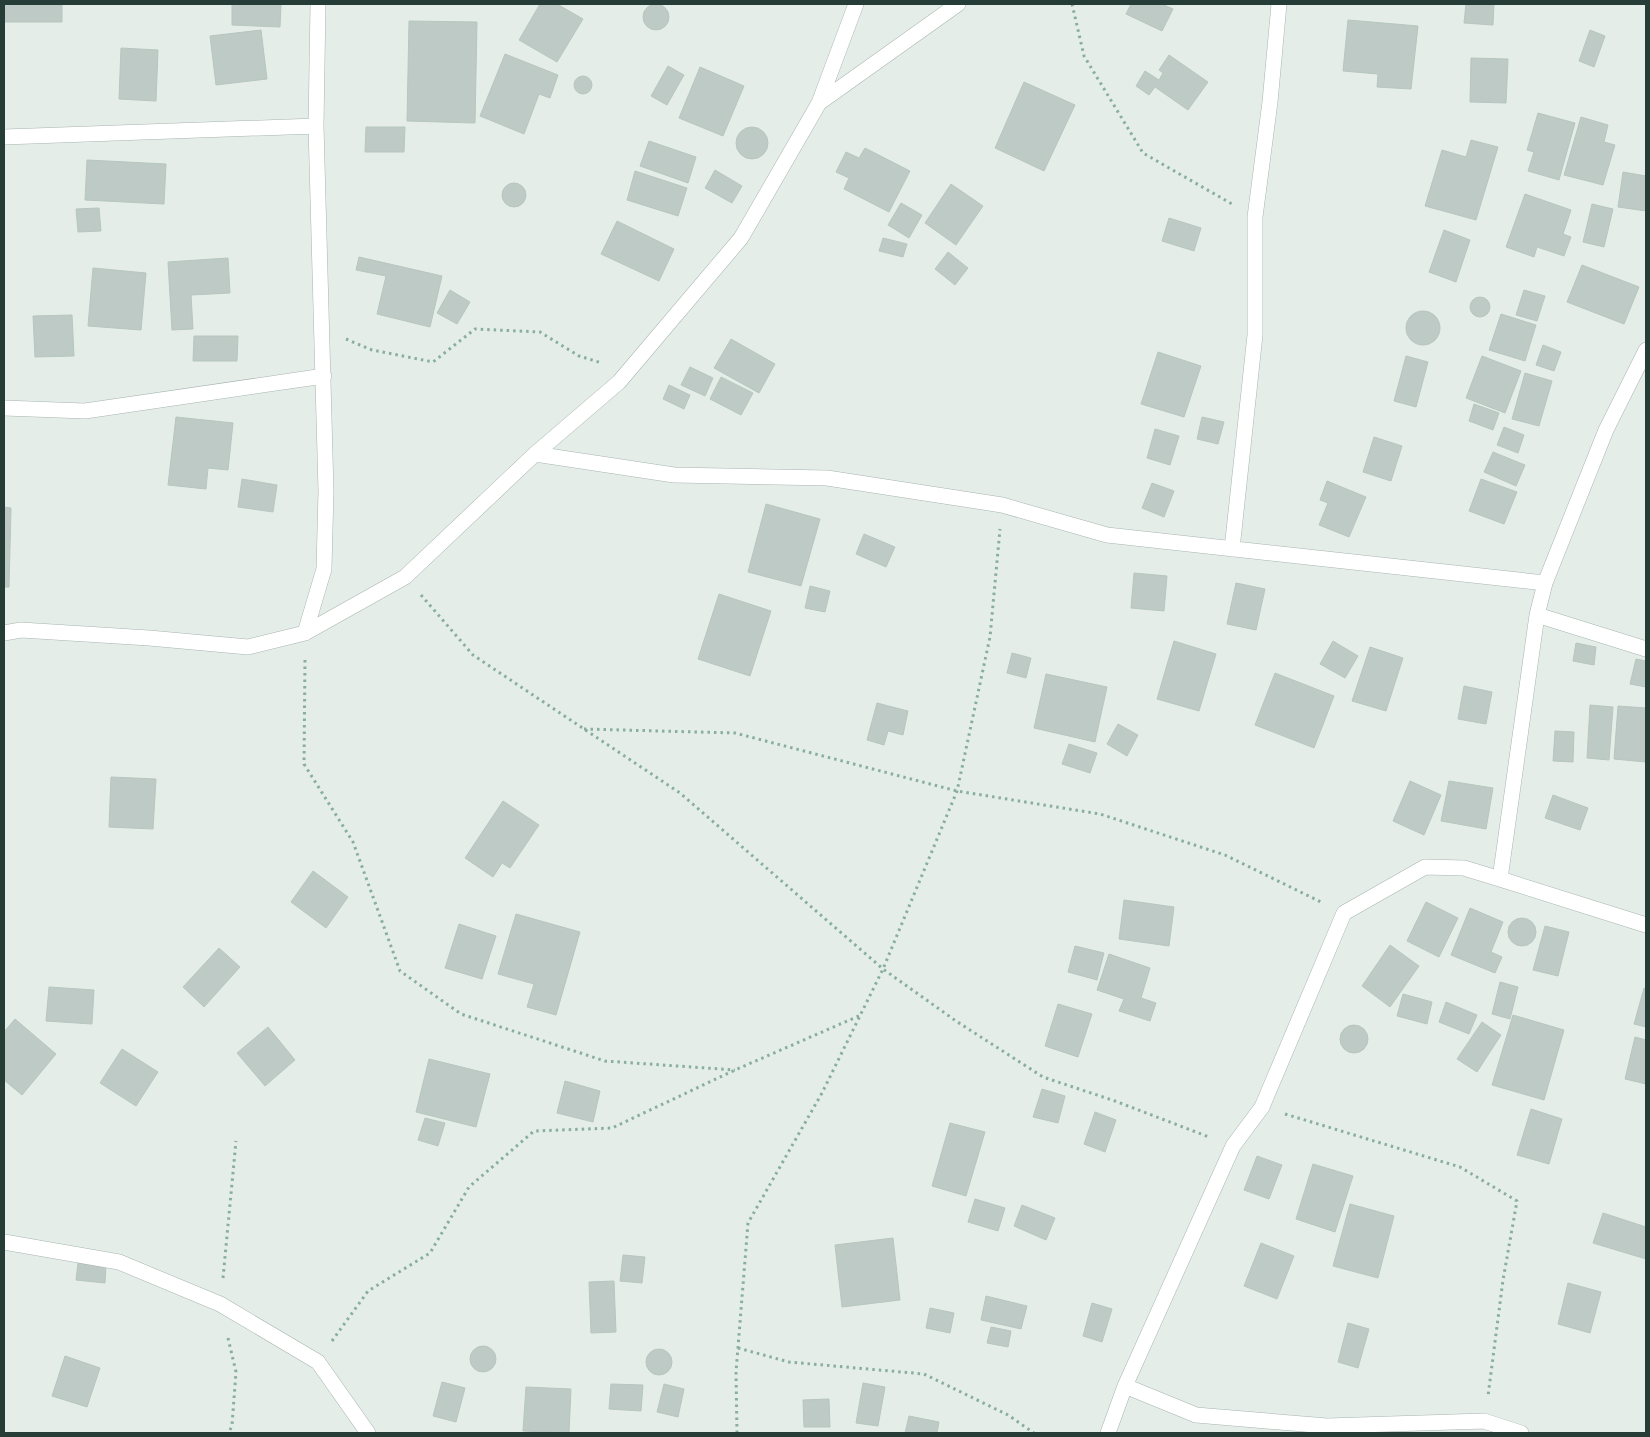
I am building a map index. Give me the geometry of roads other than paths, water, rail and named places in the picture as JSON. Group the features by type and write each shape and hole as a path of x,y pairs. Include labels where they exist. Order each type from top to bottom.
{"street":[{"path":"305,633 324,570 326,491 316,126 318,4"},
{"path":"4,633 21,630 149,638 248,647 305,633 405,577 536,454 619,382 741,238 819,103 856,4"},
{"path":"819,103 958,4"},
{"path":"1232,549 1255,335 1255,217 1270,102 1279,4"},
{"path":"4,137 316,126"},
{"path":"1500,879 1537,615 1545,583 1606,430 1646,350"},
{"path":"4,408 85,410 324,376"},
{"path":"536,454 674,475 827,478 1002,505 1108,535 1545,583"},
{"path":"1537,615 1646,649"},
{"path":"1108,1433 1125,1386 1233,1146 1262,1107 1344,913 1425,867 1464,868 1646,925"},
{"path":"4,1242 119,1262 220,1304 318,1362 368,1433"},
{"path":"1125,1386 1196,1416 1327,1426 1484,1421 1521,1433"}]}
